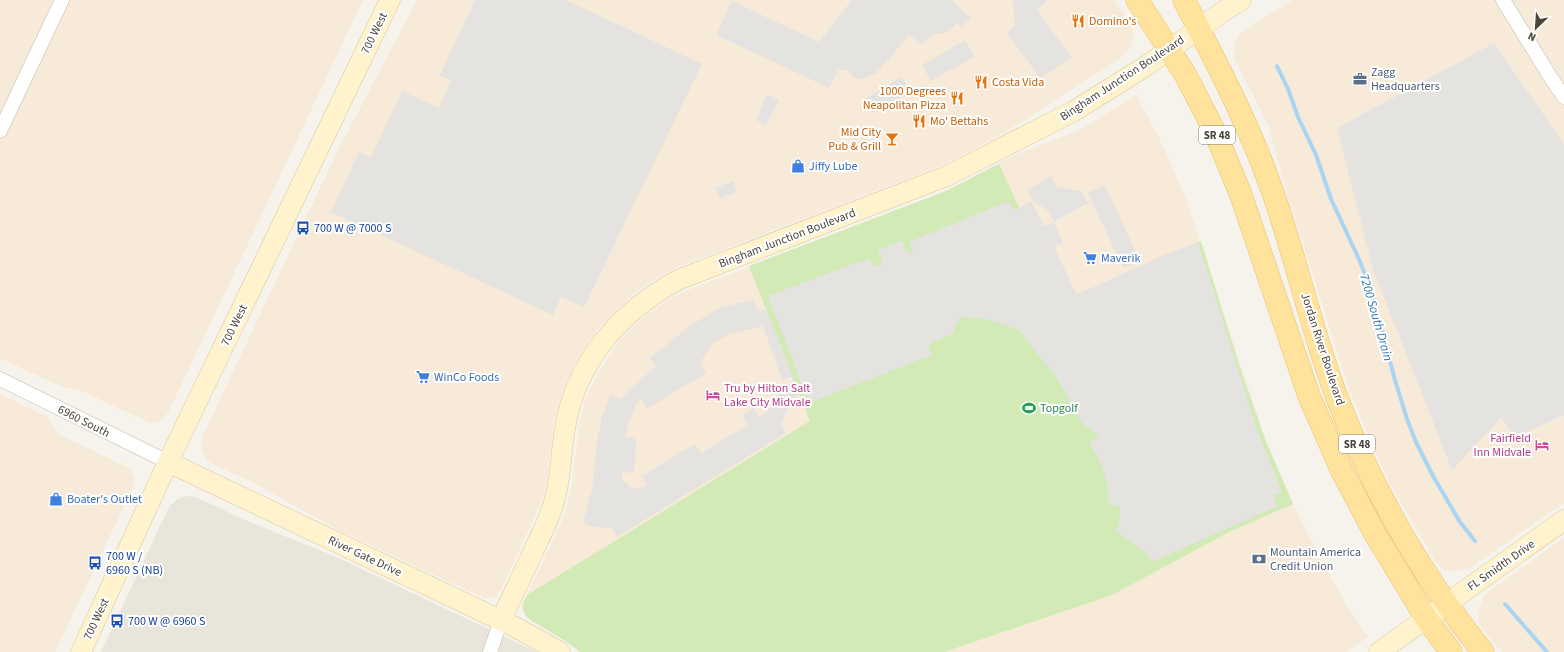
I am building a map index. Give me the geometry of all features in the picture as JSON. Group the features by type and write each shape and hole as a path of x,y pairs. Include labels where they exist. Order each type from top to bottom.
{"main road":[{"name":"SR 48","path":"1137,0 1170,49"},
{"name":"SR 48","path":"1184,0 1199,28"},
{"name":"Jordan River Boulevard","path":"1199,28 1260,156 1286,230 1324,359 1350,427 1377,488 1412,552 1437,610 1451,652"},
{"name":"Jordan River Boulevard","path":"1170,49 1201,103 1228,163 1241,195 1309,396 1342,471 1374,532 1437,610 1482,652"}],"street":[{"path":"0,130 62,0"},
{"name":"700 West","path":"81,652 168,462 390,0"},
{"name":"Bingham Junction Boulevard","path":"501,620 552,511 558,487 568,415 581,376 595,352 629,313 655,293 698,272 947,176 1074,112 1146,66 1241,0"},
{"path":"1503,0 1564,97"},
{"name":"6960 South","path":"0,379 168,462"},
{"name":"River Gate Drive","path":"168,462 501,620 560,652"},
{"name":"FL Smidth Drive","path":"1437,610 1564,520"},
{"path":"1379,652 1437,610"},
{"path":"490,652 501,620"}],"shaded area":[{"path":"0,0 363,0 169,411 161,421 151,423 148,422 80,390 62,387 0,358"},
{"path":"417,0 1114,0 1130,22 1133,29 1134,38 1131,47 1121,58 1004,133 943,165 680,266 657,278 632,295 599,327 573,367 563,391 554,422 547,483 541,503 501,590 494,597 484,598 342,532 256,484 209,462 202,452 201,445 204,433 337,152"},
{"path":"475,0 566,0 702,64 584,307 561,297 553,315 331,212 359,152 371,157 402,91 439,108 451,81 440,75"},
{"path":"852,0 951,0 971,18 961,27 957,23 947,32 931,36 922,45 909,34 892,56 875,74 858,80 846,70 838,70 829,88 716,35 732,1 819,42"},
{"path":"1013,0 1047,0 1037,10 1072,58 1040,78 1007,33 1015,26"},
{"path":"1293,0 1564,0 1564,503 1468,569 1453,571 1445,570 1437,564 1390,484 1373,447 1348,386 1284,183 1268,125 1234,58 1234,48 1237,37 1241,33"},
{"path":"965,40 974,57 931,81 922,65"},
{"path":"1494,43 1564,144 1564,415 1516,437 1501,418 1452,470 1373,270 1337,128"},
{"path":"902,77 911,92 873,113 864,99"},
{"path":"767,94 779,100 766,125 756,120"},
{"name":"Topgolf","path":"1136,95 1162,144 1186,199 1265,439 1293,504 1322,562 1346,604 1368,637 1346,652 580,652 567,642 533,622 525,615 522,606 561,523 567,505 572,486 580,418 586,398 597,375 617,344 639,321 666,301 683,292 946,191 1008,158 1082,129"},
{"path":"1051,176 1057,187 1081,191 1088,203 1054,222 1048,211 1033,201 1027,191"},
{"path":"733,181 737,192 720,198 715,188"},
{"path":"1105,185 1140,261 1123,268 1088,193"},
{"path":"1009,201 1015,210 1031,201 1044,226 1054,222 1063,243 1054,247 1077,295 1164,255 1198,242 1256,427 1282,492 1273,495 1277,506 1152,562 1148,554 1115,531 1119,526 1120,506 1109,504 1107,484 1103,470 1089,443 1096,439 1098,435 1083,424 1053,372 1032,348 1019,330 984,319 962,317 960,318 952,334 929,344 928,346 932,355 809,403 768,296 869,258 875,267 880,265 882,261 878,250 902,241 906,251 912,252 913,250 909,242"},
{"path":"754,300 757,311 766,310 800,394 791,402 781,425 786,433 617,537 611,528 593,527 583,523 592,489 598,436 602,417 610,395 620,399 656,366 650,358 691,325 721,307","holes":["763,326 782,380 791,377 793,381 780,391 767,412 760,418 753,408 742,415 747,425 702,453 695,444 642,476 647,486 639,489 629,487 622,479 622,472 634,473 636,439 625,437 636,404 641,399 647,409 706,373 700,363 712,344 729,334"]},
{"path":"0,394 48,417 58,434 127,467 135,479 134,485 55,652 0,652"},
{"path":"189,496 198,498 240,518 334,556 537,652 101,652 169,507 176,500"},
{"path":"1564,538 1564,652 1502,652 1482,629 1479,623 1479,610 1484,596"}],"green space":[{"name":"Topgolf","path":"999,164 1062,301 1201,241 1239,365 1265,439 1293,504 1231,531 1112,595 944,652 580,652 567,642 529,619 523,607 527,595 810,421 749,266 946,191"}],"waterway":[{"name":"7200 South Drain","path":"1277,66 1288,89 1298,117 1316,155 1331,199 1369,284 1395,380 1416,442 1433,476 1460,522 1475,541"},
{"name":"7200 South Drain","path":"1505,604 1547,652"}],"place":[{"name":"Domino's","path":"1078,21"},
{"name":"Zagg Headquarters","path":"1360,79"},
{"name":"Costa Vida","path":"981,82"},
{"name":"1000 Degrees Neapolitan Pizza","path":"957,98"},
{"name":"Mo' Bettahs","path":"919,121"},
{"name":"Mid City Pub & Grill","path":"892,139"},
{"name":"Jiffy Lube","path":"798,166"},
{"name":"700 W @ 7000 S","path":"303,228"},
{"name":"Maverik","path":"1090,258"},
{"name":"WinCo Foods","path":"423,377"},
{"name":"Tru by Hilton Salt Lake City Midvale","path":"713,395"},
{"name":"Topgolf","path":"1029,408"},
{"name":"Fairfield Inn Midvale","path":"1542,445"},
{"name":"Boater's Outlet","path":"56,499"},
{"name":"Mountain America Credit Union","path":"1259,559"},
{"name":"700 W / 6960 S (NB)","path":"95,563"},
{"name":"700 W @ 6960 S","path":"117,621"}]}
